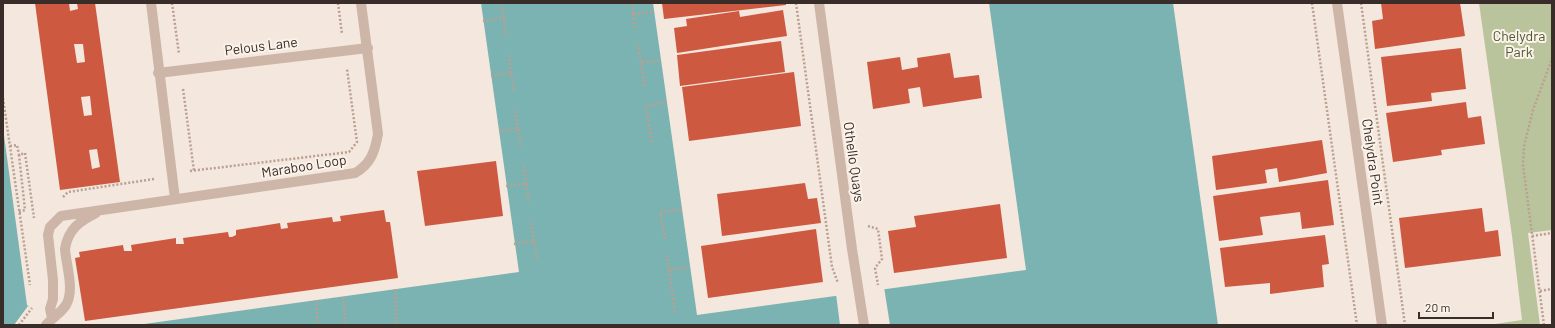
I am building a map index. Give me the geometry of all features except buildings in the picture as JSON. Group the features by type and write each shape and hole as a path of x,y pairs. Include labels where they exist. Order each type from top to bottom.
{"street":[{"path":"151,3 158,73 175,200"},
{"name":"Maraboo Loop","path":"49,321 53,299 53,280 48,235 50,227 61,216 355,173 362,169 370,161 375,150 378,134 361,3"},
{"name":"Othello Quays","path":"819,3 852,249 864,325"},
{"name":"Chelydra Point","path":"1337,3 1382,325"},
{"name":"Pelous Lane","path":"158,73 368,48"},
{"name":"Maraboo Loop","path":"49,321 62,310 69,297 65,249 71,232 82,220 105,209"}],"path":[{"path":"172,3 179,56"},
{"path":"338,3 342,34"},
{"path":"501,3 506,36"},
{"path":"632,3 635,30"},
{"path":"796,3 832,267 838,284"},
{"path":"1312,3 1357,325"},
{"path":"1361,3 1405,325"},
{"path":"633,14 654,11"},
{"path":"483,21 504,18"},
{"path":"638,44 645,86"},
{"path":"509,55 514,91"},
{"path":"1544,325 1523,165 1524,146 1533,110 1552,59"},
{"path":"641,63 661,60"},
{"path":"190,171 349,152 357,142 347,67"},
{"path":"491,76 511,73"},
{"path":"183,89 194,171"},
{"path":"3,98 30,285"},
{"path":"652,142 646,106 667,102"},
{"path":"515,111 521,146"},
{"path":"499,131 518,128"},
{"path":"10,146 17,145 19,154 25,210 19,212"},
{"path":"19,154 25,153 34,218"},
{"path":"524,166 529,201"},
{"path":"62,197 68,192 154,179"},
{"path":"506,186 526,184"},
{"path":"664,239 660,212 682,210"},
{"path":"531,223 537,259"},
{"path":"868,226 878,229 882,259 875,268 878,285"},
{"path":"1532,236 1552,233"},
{"path":"514,244 534,241"},
{"path":"667,256 675,312"},
{"path":"669,270 690,267"},
{"path":"395,289 398,325"},
{"path":"1540,291 1552,289"},
{"path":"343,296 346,325"},
{"path":"316,300 318,325"},
{"path":"19,325 31,308"}],"green space":[{"name":"Chelydra Park","path":"1479,3 1552,3 1552,230 1528,233 1540,325 1488,325 1522,320 1512,236"}],"water":[{"path":"481,3 653,3 697,315 1026,270 989,3 1173,3 1218,325 137,325 519,272"},
{"path":"3,128 27,305 54,325 3,325"}],"pier":[{"path":"884,287 890,325 840,325 836,294"},
{"path":"28,306 32,308 54,325 14,325"}]}
